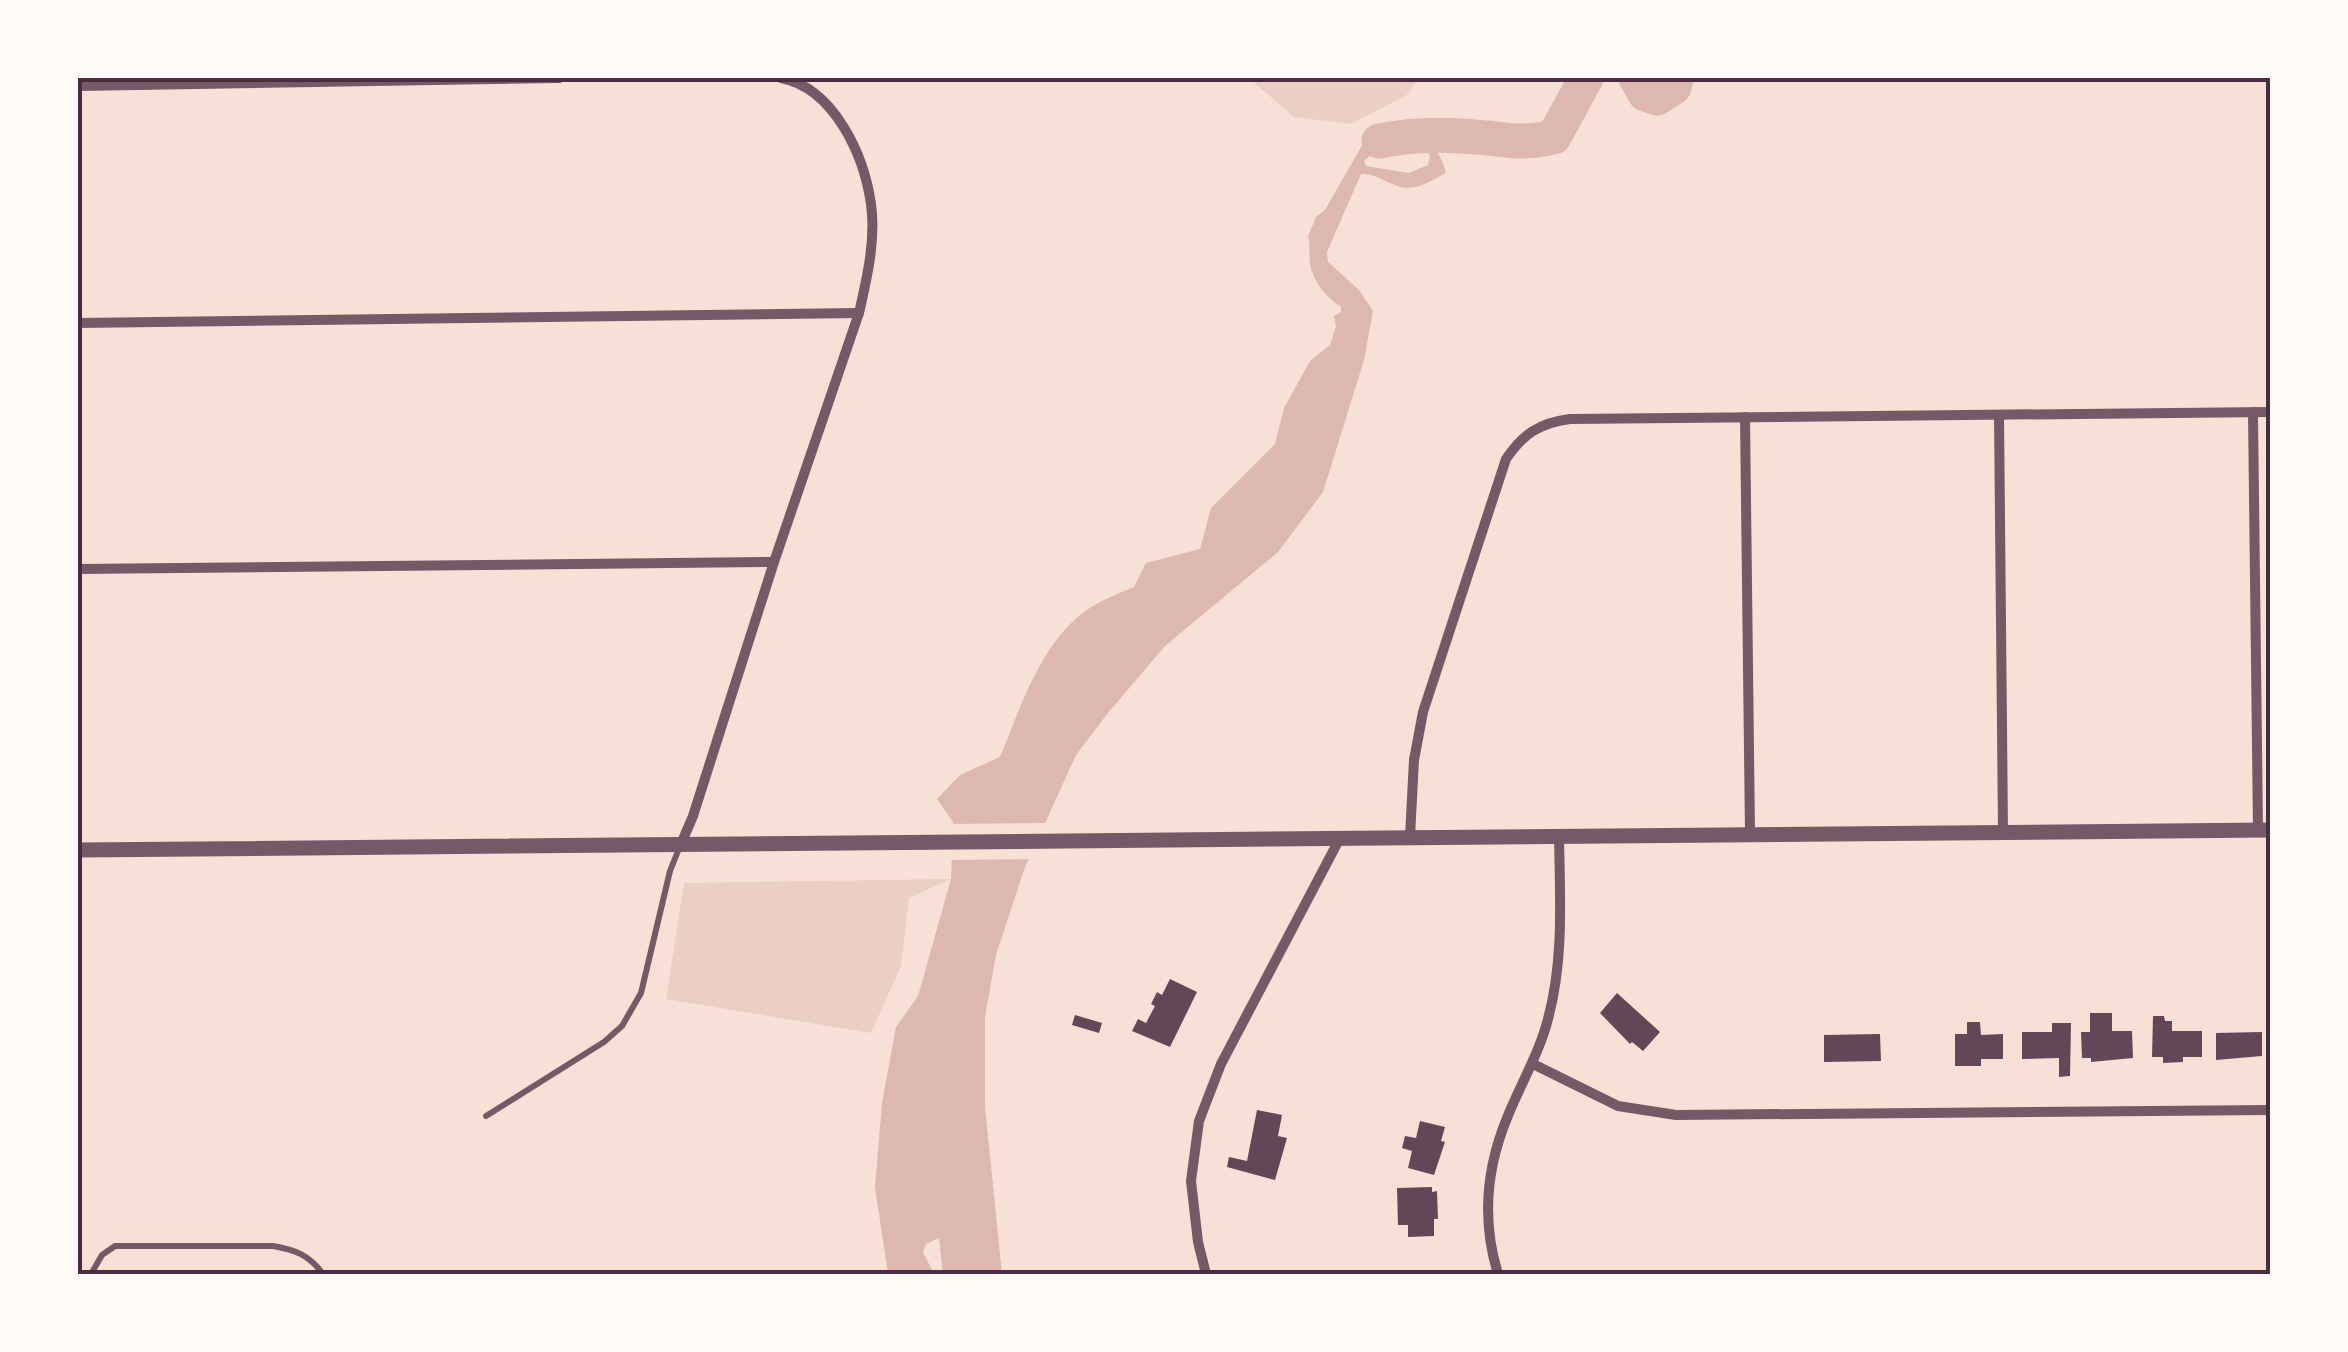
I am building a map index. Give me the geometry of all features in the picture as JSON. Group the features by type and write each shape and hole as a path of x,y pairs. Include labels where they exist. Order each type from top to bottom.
{"street":[{"path":"78,86 559,78"},
{"path":"681,844 859,313 872,235 871,205 864,176 847,132 822,98 798,81 781,78"},
{"path":"78,323 859,313"},
{"path":"78,850 2264,830 2253,412"},
{"path":"1410,837 1414,760 1423,712 1506,460 1531,430 1548,422 1745,417 2270,412"},
{"path":"1999,415 2002,832"},
{"path":"1745,417 1750,834"},
{"path":"78,569 774,562"},
{"path":"1498,1274 1488,1225 1488,1190 1507,1118 1548,1022 1556,986 1560,836"},
{"path":"1206,1274 1191,1181 1200,1121 1221,1064 1340,838"},
{"path":"1532,1064 1618,1106 1676,1115 2270,1110"}],"lane":[{"path":"486,1116 604,1042 622,1026 641,994 670,871 681,844"},
{"path":"91,1274 102,1255 115,1246 272,1246 297,1250 324,1274"}],"shaded area":[{"path":"1249,78 1419,78 1407,95 1351,124 1294,117"},
{"path":"1414,123 1433,146 1446,173 1407,188 1361,174 1327,252 1328,262 1359,290 1373,311 1364,360 1323,492 1278,552 1165,646 1076,755 1025,867 996,955 985,1017 985,1107 1002,1274 943,1274 939,1238 926,1244 923,1252 934,1274 888,1274 875,1187 882,1103 896,1027 918,996 951,879 953,822 937,799 960,775 1000,757 1037,671 1063,632 1098,603 1134,587 1146,563 1200,549 1211,508 1275,444 1284,408 1310,361 1330,345 1336,326 1334,316 1341,312 1341,307 1323,291 1313,275 1308,236 1361,147 1373,137","holes":["1404,144 1408,148 1422,145 1430,156 1428,165 1409,173 1366,166 1364,161 1377,150 1392,155 1389,146"]},
{"path":"951,879 909,898 901,966 871,1033 666,999 684,883"}],"pier":[{"path":"1050,823 1034,859 947,860 948,824"}],"building":[{"path":"1170,979 1197,992 1170,1047 1132,1031 1138,1019 1146,1023 1157,992 1162,995"},
{"path":"1617,993 1660,1032 1643,1051 1630,1044 1600,1013"},
{"path":"2090,1013 2112,1013 2112,1031 2132,1031 2133,1058 2091,1062 2091,1058 2082,1058 2081,1032 2090,1032"},
{"path":"1075,1015 1102,1023 1099,1033 1072,1025"},
{"path":"2153,1016 2172,1021 2172,1031 2202,1031 2202,1057 2163,1063 2163,1057 2152,1057"},
{"path":"1967,1022 1980,1022 1981,1035 2003,1034 2003,1059 1981,1059 1981,1066 1955,1066 1955,1034 1967,1034"},
{"path":"2052,1023 2071,1023 2070,1076 2059,1077 2059,1058 2022,1059 2022,1032 2052,1032"},
{"path":"2262,1032 2262,1056 2216,1060 2216,1033"},
{"path":"1880,1034 1881,1061 1824,1062 1824,1035"},
{"path":"1257,1110 1282,1115 1278,1136 1287,1138 1275,1180 1227,1167 1229,1157 1247,1161"},
{"path":"1420,1121 1445,1127 1441,1141 1445,1142 1434,1175 1408,1168 1412,1151 1402,1148 1405,1136 1416,1138"},
{"path":"1432,1187 1432,1192 1437,1191 1434,1236 1408,1237 1408,1225 1398,1225 1397,1188"}],"waterway":[{"path":"1379,141 1427,136 1522,141 1554,137 1586,78"},
{"path":"1636,78 1645,94 1657,98 1674,87 1676,78"}]}
